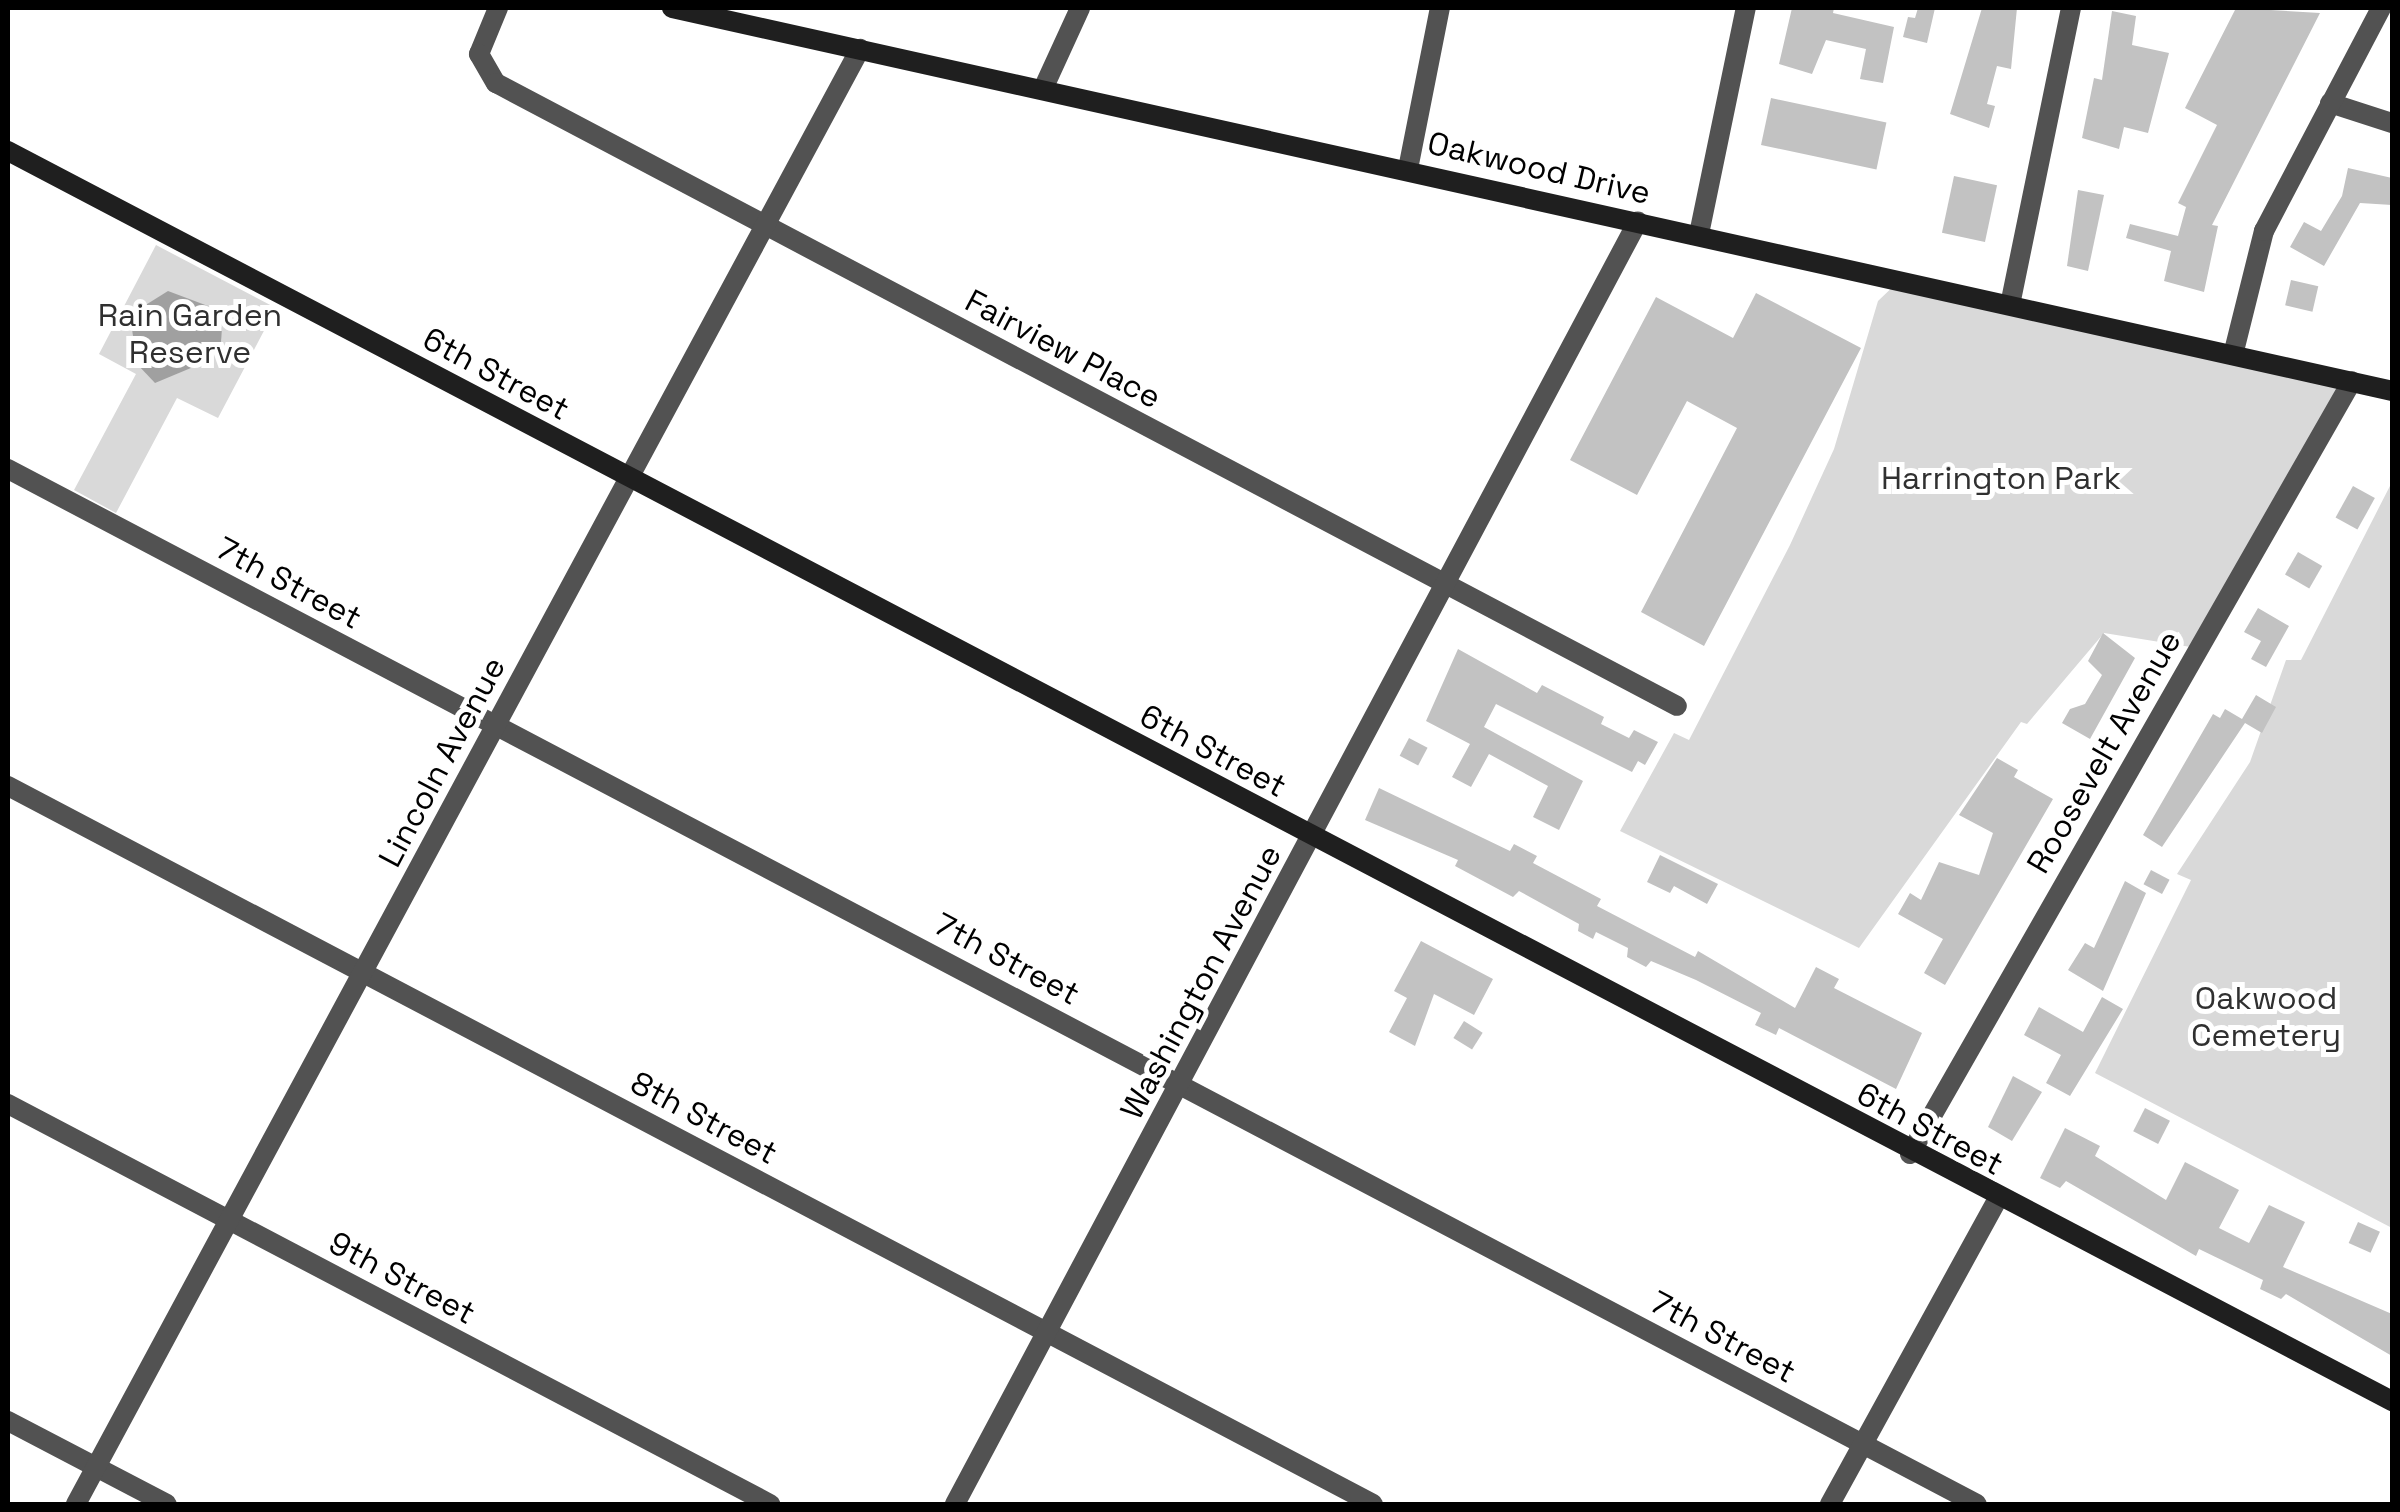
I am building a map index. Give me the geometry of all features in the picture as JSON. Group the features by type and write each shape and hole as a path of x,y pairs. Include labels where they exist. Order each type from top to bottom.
{"street":[{"name":"Fairview Place","path":"498,8 479,54 496,83 1678,706"},
{"name":"Oakwood Drive","path":"672,8 756,17 860,49 2392,391"},
{"path":"1043,89 1080,8"},
{"path":"1408,169 1440,8"},
{"path":"1699,234 1746,8"},
{"path":"2010,305 2072,8"},
{"path":"2233,355 2263,234 2382,8"},
{"name":"Lincoln Avenue","path":"76,1504 860,49"},
{"path":"2330,103 2392,123"},
{"name":"6th Street","path":"8,151 1910,1154 2392,1401"},
{"name":"Washington Avenue","path":"954,1504 1449,584 1638,221"},
{"name":"Roosevelt Avenue","path":"1910,1154 2352,382"},
{"name":"7th Street","path":"8,468 1977,1504"},
{"name":"8th Street","path":"8,786 1373,1504"},
{"name":"9th Street","path":"8,1104 770,1504"},
{"path":"1830,1504 1998,1199"},
{"path":"8,1421 167,1504"}],"green space":[{"name":"Rain Garden Reserve","path":"156,245 276,308 218,418 177,398 116,513 74,490 136,374 99,354"},
{"name":"Harrington Park","path":"1900,280 2352,381 2197,648 2104,633 2027,724 2021,722 1859,948 1620,831 1674,733 1689,740 1790,545 1834,449 1878,301"},
{"name":"Oakwood Cemetery","path":"2392,482 2392,1228 2095,1073 2191,880 2177,874 2250,762 2286,660 2301,660"}],"shaded area":[{"path":"168,291 208,306 222,328 221,342 210,360 155,383 137,364 132,329 144,306"}],"building":[{"path":"1792,8 1834,8 1833,13 1894,27 1883,83 1860,79 1866,49 1826,40 1812,74 1779,64"},
{"path":"1918,8 1935,8 1927,43 1903,37 1908,17 1915,18"},
{"path":"1982,8 2017,8 2011,69 1997,66 1987,104 1995,106 1989,128 1950,114"},
{"path":"2236,8 2320,13 2212,225 2218,226 2204,292 2164,281 2171,251 2126,238 2130,224 2178,236 2186,207 2178,203 2217,125 2185,108"},
{"path":"2112,11 2136,16 2132,45 2169,53 2148,133 2124,127 2119,149 2082,138 2094,78 2102,80"},
{"path":"1771,98 1886,123 1876,169 1761,145"},
{"path":"2348,168 2392,178 2392,205 2360,203 2324,266 2290,247 2304,222 2321,231 2342,196"},
{"path":"1954,176 1997,185 1985,242 1942,233"},
{"path":"2078,190 2104,195 2088,271 2067,266"},
{"path":"2291,280 2318,286 2312,312 2285,305"},
{"path":"1756,293 1861,348 1704,646 1641,612 1737,428 1687,401 1637,495 1570,460 1656,297 1733,338"},
{"path":"2353,486 2375,498 2357,530 2336,517"},
{"path":"2298,552 2322,566 2309,589 2285,575"},
{"path":"2258,608 2289,626 2266,667 2251,659 2261,641 2244,632"},
{"path":"2103,633 2135,658 2090,739 2062,723 2070,709 2085,704 2102,675 2088,661"},
{"path":"1458,649 1537,693 1542,685 1604,717 1601,724 1629,738 1634,730 1658,742 1645,765 1638,761 1632,772 1496,704 1484,727 1583,781 1559,830 1533,817 1548,786 1489,754 1471,787 1452,777 1470,744 1426,721"},
{"path":"2256,695 2276,707 2262,733 2245,723 2162,847 2143,835 2213,714 2220,718 2225,709 2242,719"},
{"path":"1409,738 1428,748 1418,766 1400,756"},
{"path":"1997,758 2018,770 2014,777 2053,799 1945,985 1924,973 1943,939 1898,914 1910,893 1921,900 1939,862 1979,875 1993,833 1959,815"},
{"path":"1379,788 1510,851 1514,844 1537,856 1533,863 1601,899 1597,906 1695,957 1698,951 1795,1008 1816,967 1839,979 1834,988 1922,1033 1896,1089 1779,1028 1776,1035 1755,1025 1761,1013 1696,980 1651,961 1646,967 1627,957 1628,948 1596,932 1593,939 1578,931 1579,924 1519,891 1513,897 1455,866 1458,860 1365,820"},
{"path":"1660,855 1718,884 1707,904 1674,886 1670,893 1647,882"},
{"path":"2151,870 2170,880 2162,894 2143,884"},
{"path":"2125,881 2146,893 2103,991 2068,970 2085,943 2094,948"},
{"path":"1421,941 1493,979 1474,1015 1434,994 1415,1046 1389,1032 1407,998 1394,991"},
{"path":"2102,997 2123,1009 2070,1096 2046,1083 2061,1055 2024,1035 2039,1007 2083,1032"},
{"path":"1464,1021 1483,1033 1472,1050 1453,1038"},
{"path":"2013,1076 2042,1092 2012,1141 1988,1127"},
{"path":"2145,1108 2170,1121 2158,1144 2133,1131"},
{"path":"2065,1128 2100,1146 2095,1156 2166,1200 2185,1162 2239,1190 2219,1228 2249,1243 2269,1205 2305,1222 2283,1267 2392,1314 2392,1356 2286,1294 2281,1299 2260,1289 2263,1280 2199,1249 2196,1256 2066,1181 2060,1188 2040,1178"},
{"path":"2358,1222 2380,1232 2371,1253 2349,1243"}]}
